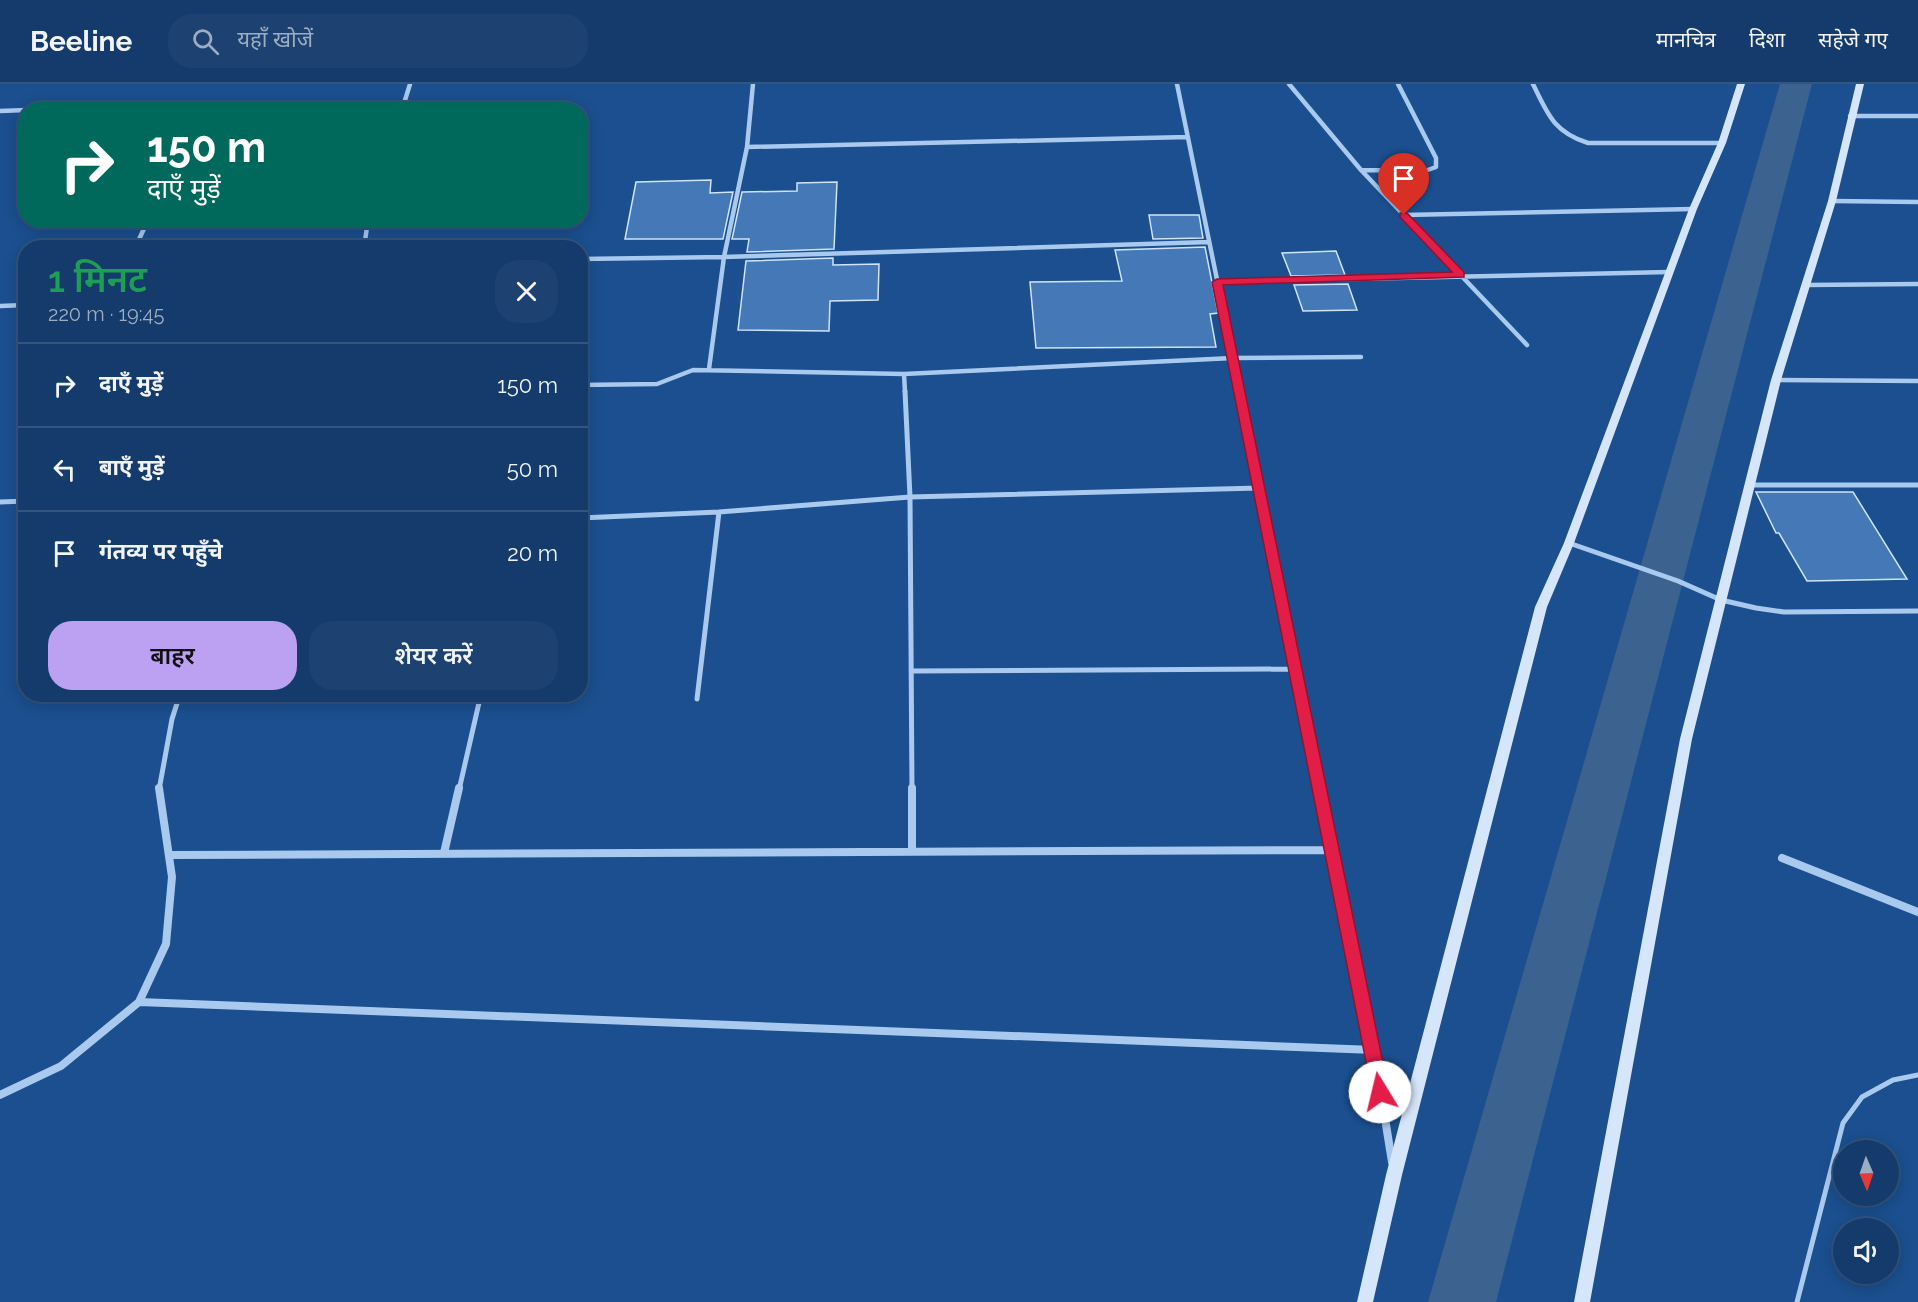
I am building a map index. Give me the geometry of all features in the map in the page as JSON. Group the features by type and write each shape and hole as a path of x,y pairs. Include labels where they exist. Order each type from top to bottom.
{"street":[{"path":"404,102 410,84"},
{"path":"709,369 724,257 747,147 753,84"},
{"path":"1177,84 1374,1050 1394,1175"},
{"path":"1289,84 1361,170 1527,345"},
{"path":"1361,170 1425,171 1436,167 1436,158 1398,84"},
{"path":"1533,84 1551,119 1569,138 1588,143 1722,143"},
{"path":"1365,1302 1394,1175 1541,607 1569,543 1693,209 1722,143 1742,84"},
{"path":"1582,1302 1686,739 1776,380 1832,201 1850,116 1860,84"},
{"path":"0,111 18,110"},
{"path":"1850,116 1918,116"},
{"path":"747,147 1188,137"},
{"path":"1832,201 1918,202"},
{"path":"1404,215 1693,209"},
{"path":"588,259 724,257 1209,242"},
{"path":"1217,282 1460,274 1669,272"},
{"path":"1807,285 1918,284"},
{"path":"0,306 18,305"},
{"path":"588,385 657,384 693,370 709,369 904,374 1233,358 1361,357"},
{"path":"904,374 910,497 912,852"},
{"path":"1776,380 1918,381"},
{"path":"1749,485 1918,485"},
{"path":"588,518 719,512 910,497 1259,488"},
{"path":"0,502 18,501"},
{"path":"697,699 719,512"},
{"path":"1569,543 1678,581 1720,600 1784,612 1918,611"},
{"path":"911,671 1296,669"},
{"path":"0,1095 61,1066 139,1002 166,944 172,877 159,788 177,702"},
{"path":"444,854 479,702"},
{"path":"169,855 1333,850"},
{"path":"1782,858 1918,912"},
{"path":"139,1002 1374,1050"}],"lane":[{"path":"1797,1302 1843,1123 1862,1097 1893,1080 1918,1075"}],"building":[{"path":"711,180 710,193 733,192 723,239 625,239 636,182"},
{"path":"837,182 834,249 747,252 749,239 732,239 742,192 797,191 797,183"},
{"path":"1149,215 1199,215 1203,238 1153,239"},
{"path":"1205,247 1218,313 1210,314 1216,347 1036,348 1030,282 1122,281 1115,250"},
{"path":"1336,251 1345,275 1291,276 1282,253"},
{"path":"833,258 833,265 879,264 878,300 830,301 829,331 738,330 746,261"},
{"path":"1348,284 1357,310 1303,311 1294,285"},
{"path":"1756,492 1853,492 1907,579 1807,581 1779,533 1776,533"}],"waterway":[{"path":"1462,1302 1796,84"}],"route":[{"path":"1380,1092 1374,1050 1217,282 1460,274 1404,215"}]}
